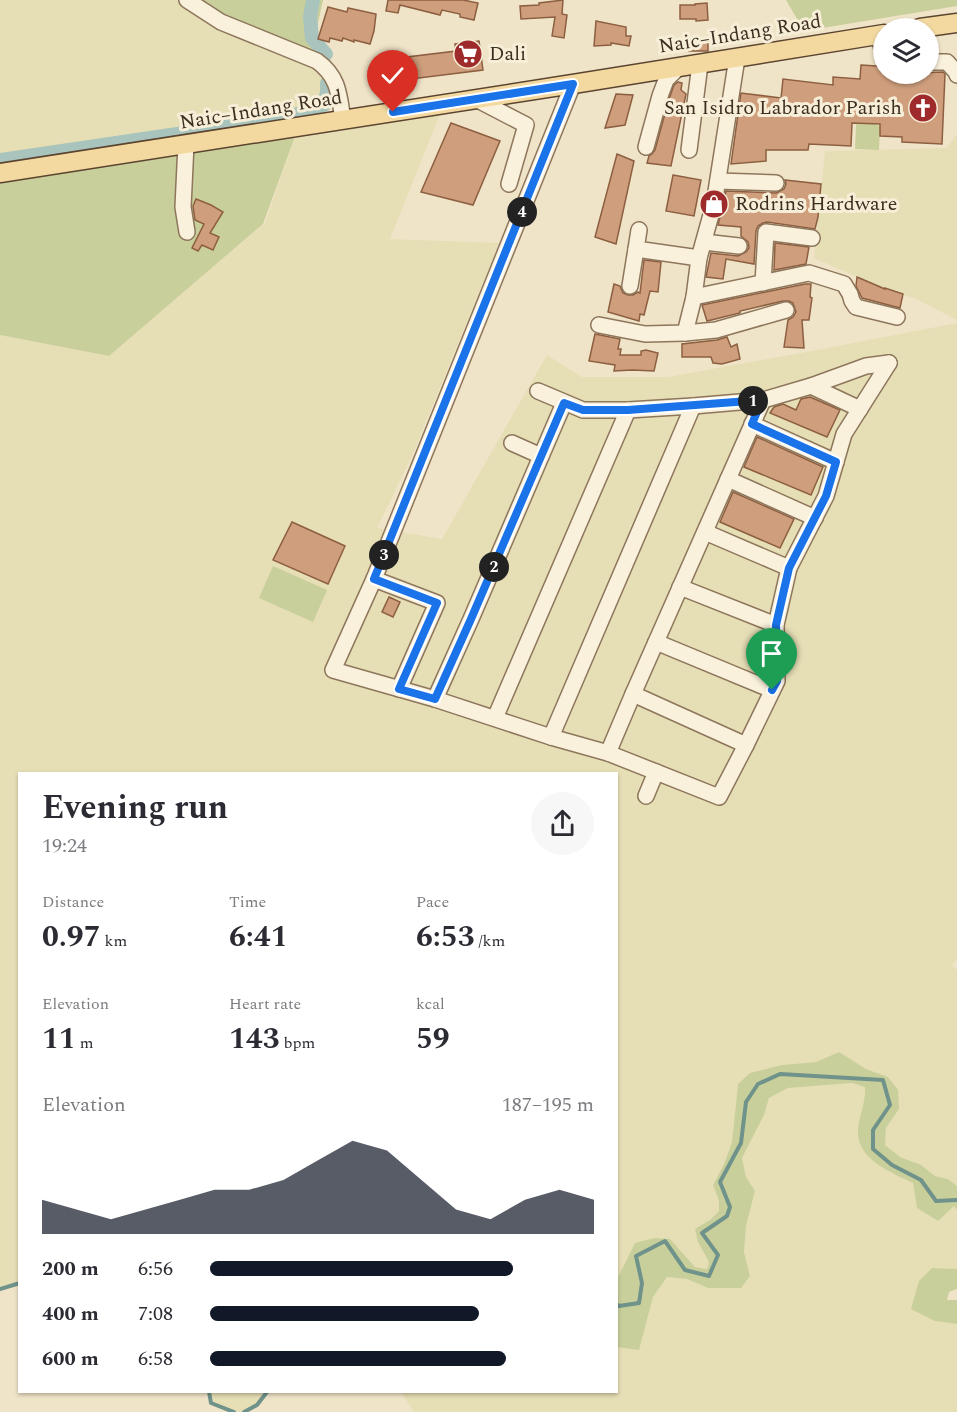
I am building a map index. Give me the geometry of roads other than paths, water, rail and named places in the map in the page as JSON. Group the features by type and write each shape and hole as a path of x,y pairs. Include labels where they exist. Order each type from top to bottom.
{"main road":[{"path":"939,26 957,23"},
{"name":"Naic–Indang Road","path":"0,173 873,35"}],"street":[{"path":"187,0 220,22 316,61 323,66 338,89 343,120"},
{"path":"685,333 694,297 699,258 714,204 737,58"},
{"path":"939,62 947,62 957,75"},
{"path":"689,150 699,64"},
{"path":"646,147 666,80 679,67"},
{"path":"538,391 583,410 693,406 762,400 812,386 866,366 889,363 844,434 826,496 789,568 776,625 777,681 719,797 608,753 333,670 374,579 573,84"},
{"path":"476,99 526,125 509,183"},
{"path":"186,144 183,207 187,232"},
{"path":"718,181 776,183"},
{"path":"630,286 639,230"},
{"path":"763,283 766,232 812,238"},
{"path":"704,243 739,246"},
{"path":"636,249 699,258"},
{"path":"694,297 809,273 844,284 856,307 897,316"},
{"path":"599,325 645,334 685,333 716,330 786,310"},
{"path":"812,386 860,409"},
{"path":"608,753 762,400"},
{"path":"435,699 564,403"},
{"path":"551,737 693,406"},
{"path":"495,718 628,410"},
{"path":"752,424 836,462"},
{"path":"512,443 541,456"},
{"path":"728,479 815,518"},
{"path":"705,532 789,568"},
{"path":"374,579 437,603 399,689"},
{"path":"680,587 776,625"},
{"path":"656,642 772,690"},
{"path":"633,694 747,745"},
{"path":"646,796 656,772"}],"waterway":[{"path":"313,0 310,17 312,38 326,54"},
{"path":"0,160 286,118 324,105 327,83"},
{"path":"618,1305 639,1303 642,1283 636,1256 665,1241 685,1270 709,1276 718,1255 702,1233 727,1216 730,1207 720,1182 741,1143 746,1102 758,1084 780,1074 883,1080 890,1105 873,1130 873,1149 892,1165 921,1180 936,1201 957,1200"},
{"path":"0,1289 18,1284"},
{"path":"209,1393 211,1403 234,1412"},
{"path":"244,1412 257,1405 266,1393"}],"place":[{"name":"Dali","path":"468,54"},
{"name":"San Isidro Labrador Parish","path":"923,108"},
{"name":"Rodrins Hardware","path":"714,204"}]}
